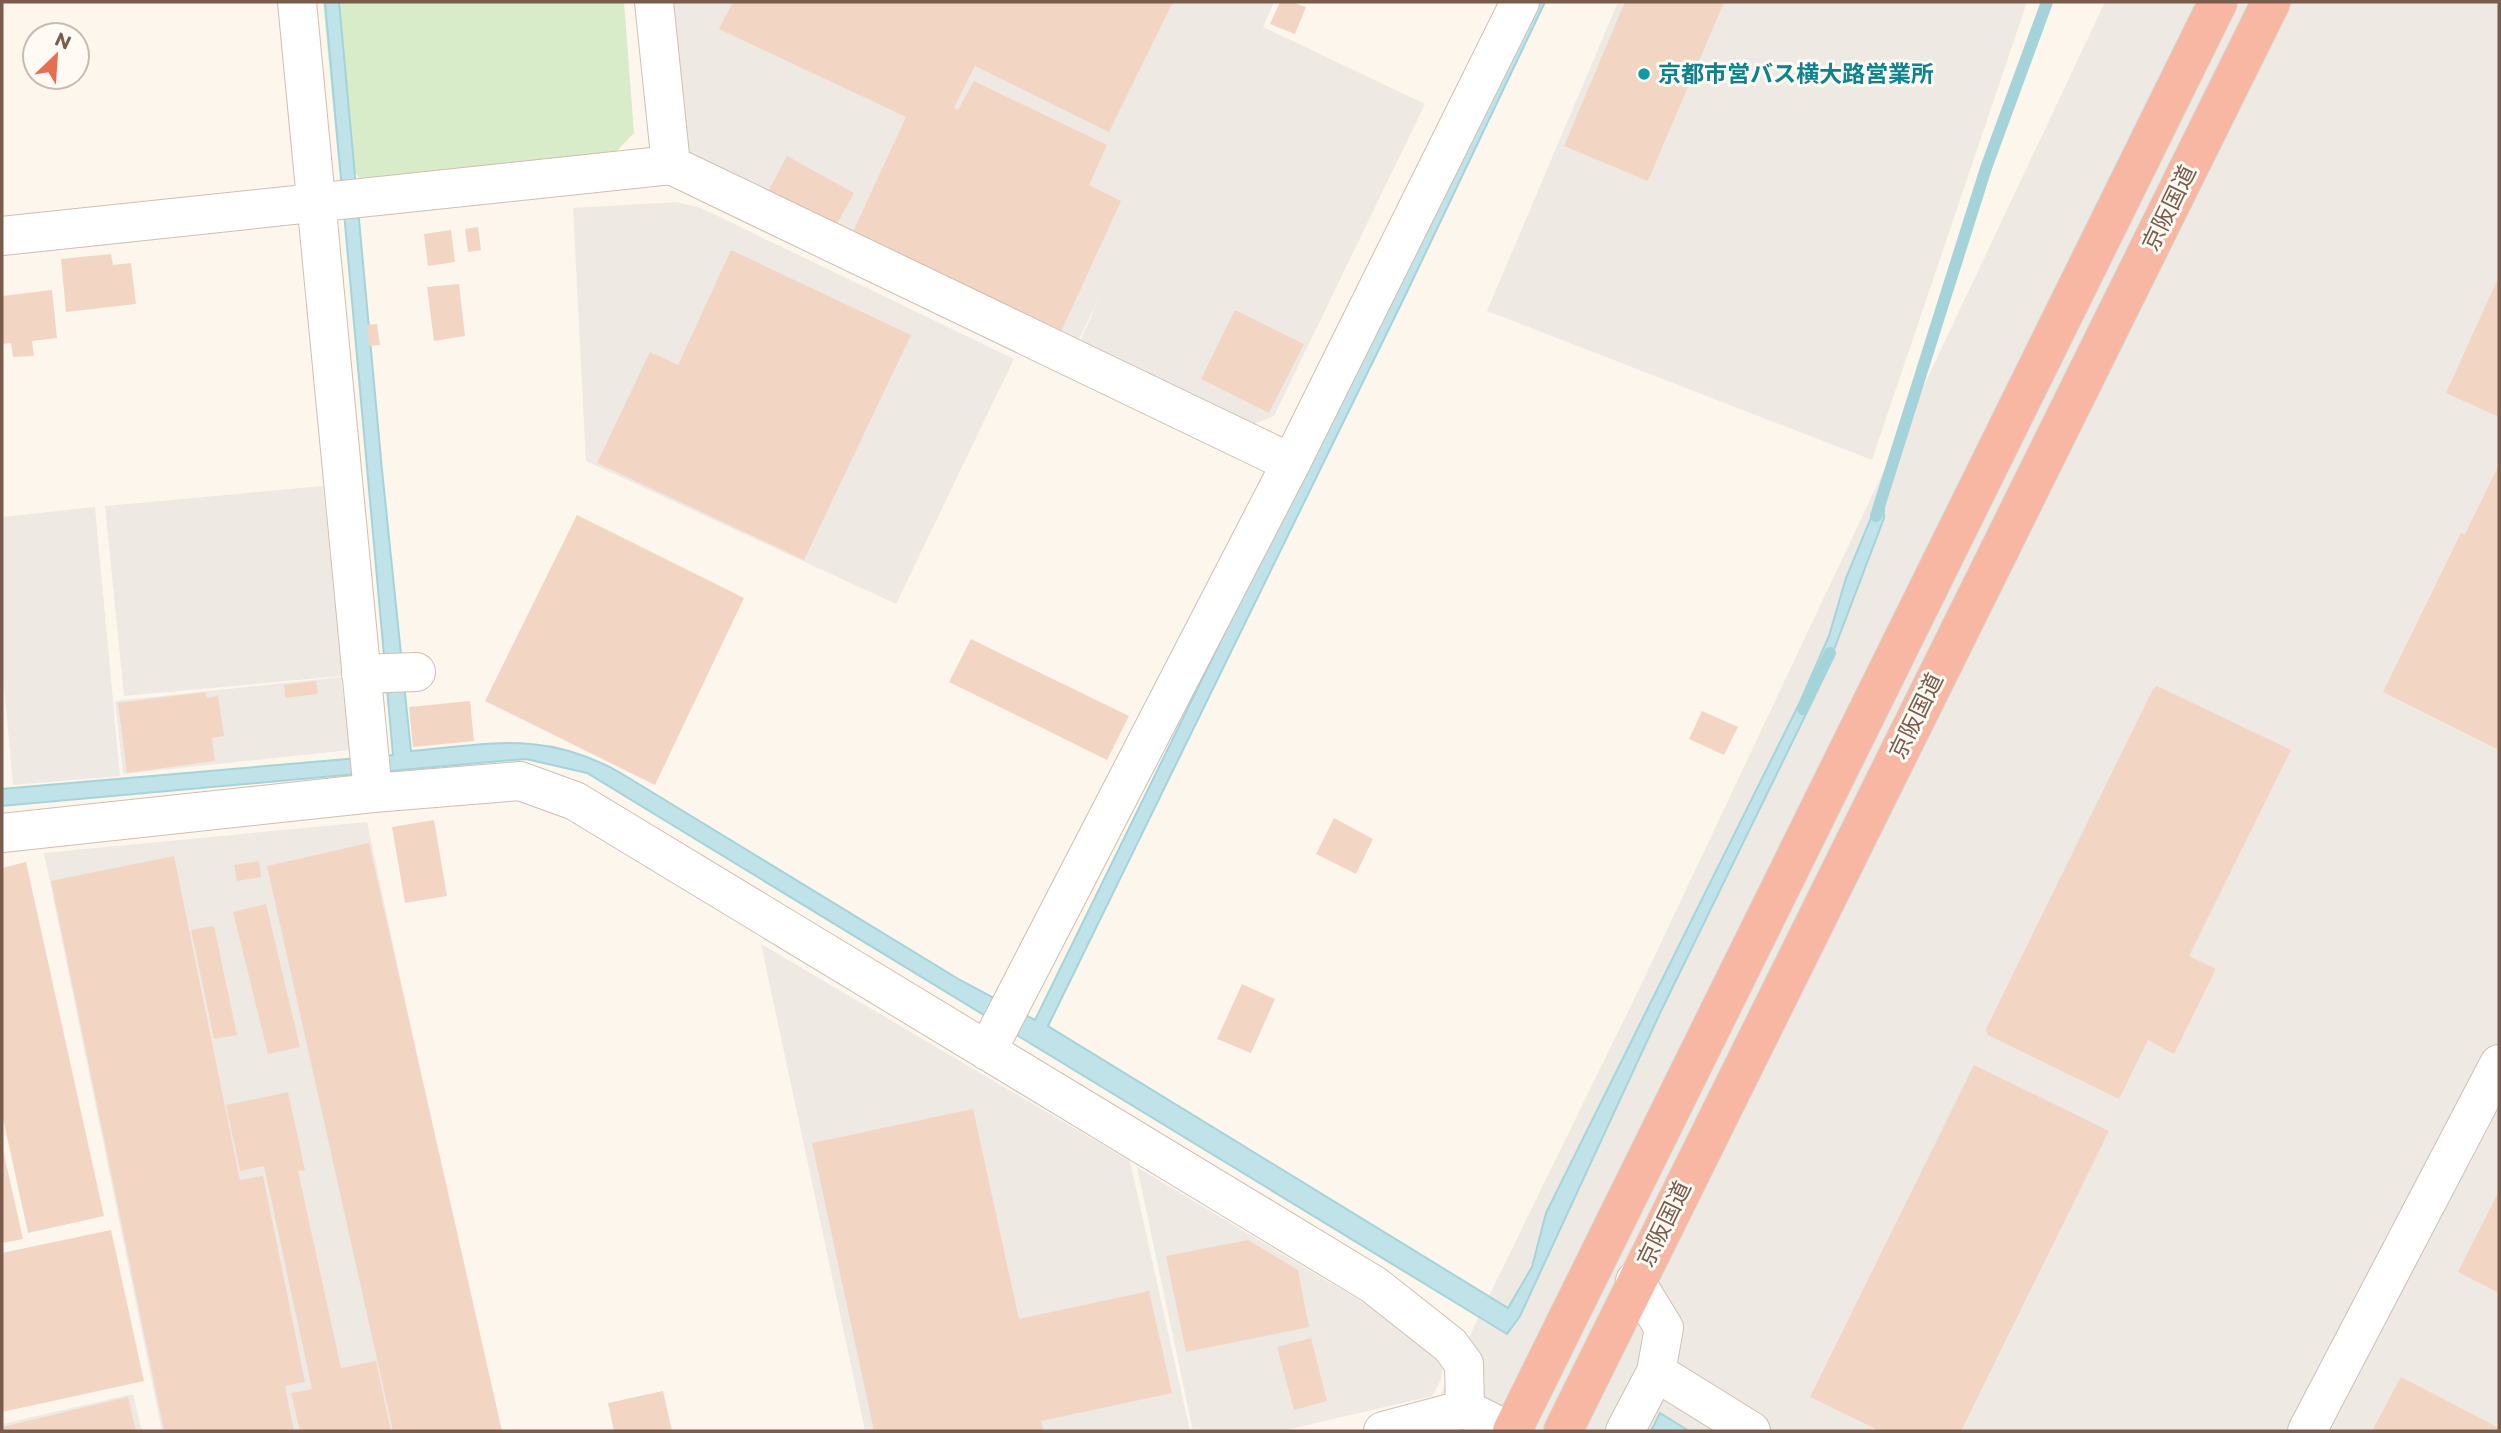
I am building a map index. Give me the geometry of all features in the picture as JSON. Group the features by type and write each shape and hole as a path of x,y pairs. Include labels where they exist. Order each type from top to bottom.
{"highway":[{"name":"京阪国道","path":"1510,1431 2218,2"},
{"name":"京阪国道","path":"1571,1415 1628,1295 2271,2"}],"street":[{"path":"297,2 316,202 393,673 371,774"},
{"path":"654,2 671,165"},
{"path":"998,1030 1291,463 1520,2"},
{"path":"2,236 671,165 1291,463"},
{"path":"2,834 371,774 520,781 575,801 998,1030 1374,1285 1450,1345 1464,1364 1465,1409"},
{"path":"2307,1431 2499,1064"},
{"path":"1625,1431 1656,1372 1664,1328 1628,1295"},
{"path":"1656,1372 1751,1431"},
{"path":"1383,1431 1465,1409 1510,1431"}],"shaded area":[{"path":"669,2 1274,2 1263,27 1425,104 1274,416 1245,428 1077,348 1100,296 1075,347 699,164 682,143"},
{"path":"1618,2 2027,2 1872,460 1487,311"},
{"path":"2105,2 2499,2 2499,1431 1423,1431 1641,985"},
{"path":"676,202 701,208 1014,359 896,604 586,461 573,208"},
{"path":"323,486 342,676 124,696 105,506"},
{"path":"95,507 120,776 13,785 2,663 2,517"},
{"path":"341,677 350,750 123,774 115,701"},
{"path":"367,822 497,1431 162,1431 44,853"},
{"path":"761,944 1130,1161 1190,1431 865,1431"},
{"path":"1137,1167 1412,1332 1443,1362 1441,1380 1432,1396 1282,1431 1193,1431"},
{"path":"133,1394 142,1431 2,1431 2,1424"}],"green space":[{"path":"323,2 624,2 634,133 611,157 363,181 338,157"}],"water":[{"path":"325,2 339,2 411,751 517,743 566,750 592,759 619,772 960,980 1035,1020 1534,2 1545,2 1405,296 1048,1026 1508,1308 1532,1267 1546,1213 1800,702 1829,636 1846,578 1878,501 1884,504 1884,518 1835,647 1812,687 1806,714 1661,1011 1520,1316 1507,1334 587,773 526,759 2,806 2,789 393,755"},
{"path":"1660,1413 1689,1431 1651,1431"}],"building":[{"path":"733,2 1173,2 1109,132 975,66 954,108 958,110 974,81 1107,145 1089,185 1121,201 1060,334 852,234 906,117 719,29"},
{"path":"1280,2 1306,7 1295,34 1270,24"},
{"name":"京都市営バス横大路営業所","path":"1625,2 1724,2 1648,181 1564,146"},
{"path":"787,156 854,193 836,226 769,190"},
{"path":"478,227 481,250 468,252 465,229"},
{"path":"451,230 455,262 428,266 424,234"},
{"path":"731,250 911,335 804,560 597,463 650,352 678,365"},
{"path":"111,254 113,265 131,263 136,304 66,312 61,259"},
{"path":"2499,276 2499,417 2446,393"},
{"path":"459,284 465,336 434,341 427,287"},
{"path":"52,290 57,338 32,341 34,356 13,357 11,343 2,344 2,296"},
{"path":"1235,310 1304,344 1269,413 1201,379"},
{"path":"377,324 380,345 369,346 367,325"},
{"path":"2499,465 2499,750 2383,692 2461,533 2465,534"},
{"path":"577,515 744,598 655,785 485,701"},
{"path":"971,639 1129,716 1107,760 949,682"},
{"path":"316,681 318,694 285,698 284,685"},
{"path":"2157,686 2291,750 2189,956 2216,969 2174,1054 2148,1040 2119,1099 1988,1035 1986,1029 2153,689"},
{"path":"205,692 207,698 218,696 224,736 212,738 215,761 127,773 118,703"},
{"path":"470,701 474,741 413,747 409,707"},
{"path":"1702,711 1738,727 1724,755 1689,739"},
{"path":"1334,818 1373,839 1356,874 1316,854"},
{"path":"434,820 447,896 405,903 392,827"},
{"path":"369,843 502,1431 393,1431 267,866"},
{"path":"174,856 240,1180 263,1176 305,1382 285,1386 294,1431 164,1431 51,881"},
{"path":"259,861 261,877 237,881 234,865"},
{"path":"26,862 104,1216 28,1233 2,1114 2,868"},
{"path":"266,904 300,1047 268,1054 233,912"},
{"path":"214,926 237,1035 214,1039 191,930"},
{"path":"1242,984 1275,999 1251,1053 1217,1039"},
{"path":"1974,1065 2109,1131 1961,1431 1880,1431 1810,1397"},
{"path":"288,1092 305,1170 298,1171 341,1368 376,1361 391,1431 300,1431 291,1393 312,1389 264,1166 240,1171 226,1105"},
{"path":"973,1109 1019,1319 1149,1291 1172,1393 1041,1421 1044,1431 874,1431 812,1143"},
{"path":"2,1145 23,1239 2,1243"},
{"path":"2499,1191 2499,1293 2458,1272"},
{"path":"111,1230 144,1381 2,1412 2,1253"},
{"path":"1248,1240 1298,1270 1309,1327 1186,1352 1166,1256"},
{"path":"1311,1338 1327,1401 1294,1410 1277,1347"},
{"path":"2401,1377 2499,1428 2499,1431 2372,1431"},
{"path":"663,1391 672,1431 614,1431 608,1403"},
{"path":"128,1397 136,1431 2,1431 2,1427"}],"waterway":[{"path":"1876,516 1986,168 2047,2"},
{"path":"1803,709 1830,653"}],"place":[{"name":"京都市営バス横大路営業所","path":"1644,74"}]}
